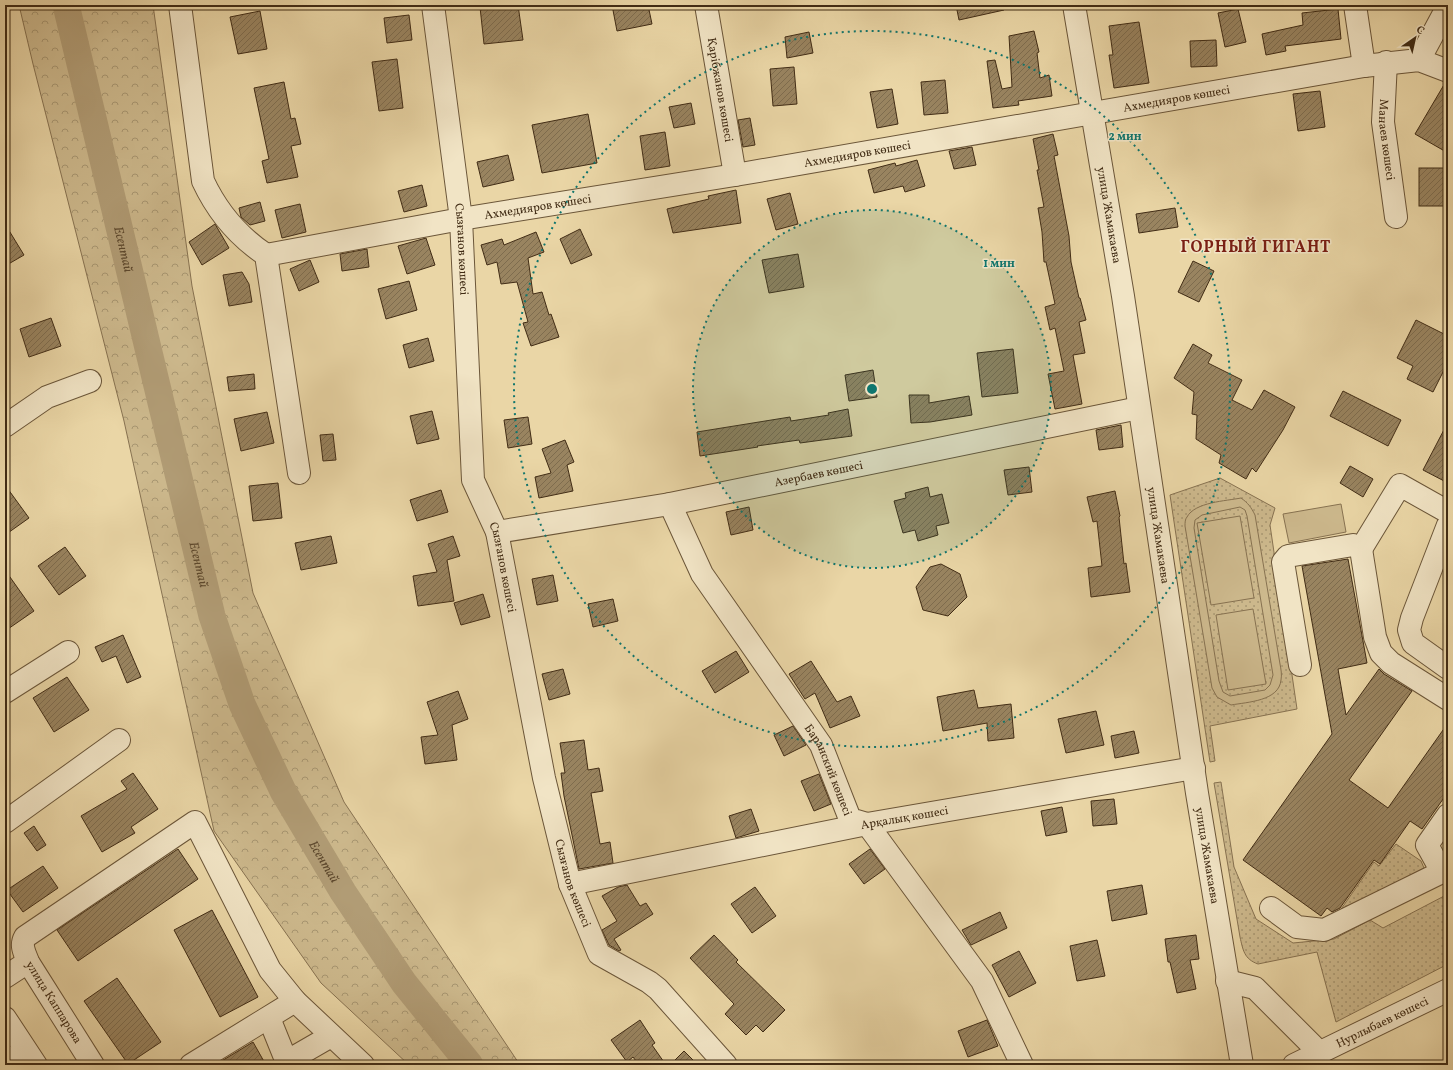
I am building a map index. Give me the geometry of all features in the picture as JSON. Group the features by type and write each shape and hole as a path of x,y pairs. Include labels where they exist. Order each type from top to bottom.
{"street":[{"path":"180,5 203,181 227,220 241,235 266,255 299,473"},
{"name":"Сызғанов көшесі","path":"433,5 461,219 473,480 496,532 544,778 570,884 599,954 649,982 658,989 726,1065"},
{"name":"Қарібжанов көшесі","path":"706,5 735,175"},
{"name":"улица Жамакаева","path":"1074,5 1123,296 1194,768 1227,981 1242,1065"},
{"path":"1355,5 1364,66"},
{"path":"1419,60 1448,6"},
{"name":"Ахмедияров көшесі","path":"266,255 461,219 735,175 1386,62 1419,60 1448,71"},
{"name":"Манаев көшесі","path":"1386,62 1383,122 1396,217"},
{"path":"5,426 48,397 90,381"},
{"name":"Азербаев көшесі","path":"496,532 670,504 1139,408"},
{"path":"1448,512 1400,485 1361,549 1375,637 1381,653 1391,663 1448,699"},
{"name":"Баранский көшесі","path":"670,504 702,574 821,745 850,819 867,824 982,981 1022,1065"},
{"path":"1448,525 1408,630 1412,643 1448,668"},
{"path":"1300,665 1284,562 1288,556 1353,545 1361,549"},
{"path":"5,692 68,652"},
{"path":"5,822 119,740"},
{"name":"Арқалық көшесі","path":"570,884 867,824 1194,768"},
{"path":"1271,908 1297,927 1324,930 1445,870 1427,845 1448,815"},
{"name":"улица Каппарова","path":"93,1065 28,962 22,946 26,937 195,822 270,970 295,1001"},
{"path":"5,977 28,962"},
{"path":"1227,981 1255,988 1320,1053"},
{"name":"Нурлыбаев көшесі","path":"1294,1065 1448,990"},
{"path":"191,1065 295,1001 363,1065"},
{"path":"5,1018 36,1065"},
{"path":"269,1018 287,1063 331,1036"},
{"path":"5,1056 12,1065"}],"green space":[{"path":"19,5 153,5 192,286 253,593 344,802 520,1065 409,1065 321,983 214,831 124,421"},
{"path":"1220,478 1275,508 1270,525 1297,709 1210,726 1215,761 1210,762 1170,495"},
{"path":"1241,498 1249,505 1255,515 1281,668 1281,680 1279,687 1269,696 1254,701 1231,705 1217,697 1212,688 1185,521 1191,512 1204,505","holes":["1240,507 1245,510 1273,675 1270,685 1265,690 1230,696 1223,692 1219,681 1194,528 1195,520 1202,515"]},
{"path":"1341,504 1346,532 1289,543 1283,514"},
{"path":"1240,516 1254,598 1211,605 1197,523"},
{"path":"1253,609 1266,684 1228,690 1216,615"},
{"path":"1221,782 1234,867 1256,919 1293,943 1334,939 1370,920 1383,928 1448,894 1448,964 1336,1022 1317,952 1258,964 1250,960 1243,950 1240,937 1214,783"},
{"path":"1396,844 1421,861 1424,868 1339,912 1374,862 1379,866"}],"building":[{"path":"518,5 523,40 484,44 480,7"},
{"path":"612,5 648,5 652,24 617,31"},
{"path":"956,5 1003,5 1004,10 959,20"},
{"path":"1238,9 1246,42 1225,47 1218,13"},
{"path":"1338,9 1341,39 1285,46 1286,51 1266,55 1262,34 1303,25 1302,13"},
{"path":"260,11 267,49 238,54 230,17"},
{"path":"409,15 412,40 387,43 384,18"},
{"path":"1139,22 1149,83 1114,88 1109,55 1113,55 1109,26"},
{"path":"1034,31 1039,52 1037,53 1040,78 1049,75 1052,96 1018,101 1019,105 993,108 987,61 995,60 1002,89 1012,87 1009,36"},
{"path":"809,32 813,53 787,58 785,37"},
{"path":"1216,40 1217,66 1191,67 1190,41"},
{"path":"397,59 403,108 379,111 372,62"},
{"path":"794,67 797,104 773,106 770,69"},
{"path":"945,80 948,113 924,115 921,82"},
{"path":"284,82 291,119 295,118 301,144 291,146 298,177 267,183 262,161 269,159 254,88"},
{"path":"1445,83 1448,83 1448,153 1415,134"},
{"path":"892,89 898,124 877,128 870,92"},
{"path":"1320,91 1325,127 1298,131 1293,94"},
{"path":"691,103 695,124 674,128 669,107"},
{"path":"588,114 597,163 542,173 532,125"},
{"path":"750,118 755,145 743,147 738,120"},
{"path":"665,132 670,166 645,170 640,136"},
{"path":"1053,134 1058,155 1054,156 1069,236 1071,262 1079,298 1086,320 1079,322 1085,353 1073,355 1082,404 1055,409 1048,374 1064,371 1055,328 1050,330 1045,307 1055,304 1046,262 1044,262 1042,232 1038,208 1044,207 1033,139"},
{"path":"972,147 976,165 954,169 949,151"},
{"path":"508,155 514,180 483,187 477,162"},
{"path":"917,160 925,186 905,192 903,186 874,193 868,170 895,163 896,166"},
{"path":"1419,168 1448,168 1448,206 1419,206"},
{"path":"422,185 427,206 404,212 398,191"},
{"path":"736,190 741,223 673,233 667,209 709,199 708,196"},
{"path":"790,193 798,224 776,230 767,199"},
{"path":"260,202 265,221 250,225 241,217 239,208"},
{"path":"300,204 306,232 282,238 275,210"},
{"path":"1175,208 1178,227 1139,233 1136,214"},
{"path":"5,224 24,255 5,266"},
{"path":"215,224 229,248 202,265 189,242"},
{"path":"580,229 592,255 571,264 560,239"},
{"path":"536,232 544,252 528,258 533,294 542,292 549,315 551,314 559,337 531,346 523,323 528,322 517,282 501,284 497,262 487,265 481,245 502,239 504,245"},
{"path":"426,238 435,265 407,274 398,246"},
{"path":"367,249 369,267 342,271 340,254"},
{"path":"798,254 804,287 769,293 762,260"},
{"path":"310,260 319,282 299,291 290,269"},
{"path":"1193,261 1214,271 1199,302 1178,292"},
{"path":"242,272 249,284 252,302 229,306 223,275"},
{"path":"409,281 417,310 386,319 378,289"},
{"path":"51,318 61,346 29,357 20,329"},
{"path":"1416,320 1448,336 1448,362 1433,392 1407,379 1413,366 1397,358"},
{"path":"428,338 434,361 409,368 403,345"},
{"path":"1193,344 1212,355 1208,363 1242,380 1232,400 1252,410 1264,390 1295,407 1283,430 1256,472 1252,468 1246,479 1219,463 1221,455 1196,439 1197,415 1192,414 1194,392 1174,378"},
{"path":"1013,349 1018,393 982,397 977,353"},
{"path":"873,370 877,397 849,401 845,375"},
{"path":"254,374 255,389 229,391 227,377"},
{"path":"1343,391 1401,420 1388,446 1330,416"},
{"path":"909,395 929,395 929,403 969,396 972,415 930,422 911,423"},
{"path":"848,409 852,436 800,443 799,440 700,456 697,432 790,417 791,421 829,415 828,413"},
{"path":"432,411 439,439 417,444 410,416"},
{"path":"267,412 274,443 241,451 234,419"},
{"path":"528,417 532,444 508,448 504,420"},
{"path":"1448,422 1448,483 1423,470"},
{"path":"1121,425 1123,447 1099,450 1096,430"},
{"path":"333,434 336,460 323,461 320,435"},
{"path":"565,440 574,462 567,465 573,491 539,498 535,477 551,473 542,449"},
{"path":"1350,466 1373,479 1363,497 1340,483"},
{"path":"1029,467 1032,492 1008,495 1004,470"},
{"path":"278,483 282,518 253,521 249,486"},
{"path":"5,485 29,518 5,535"},
{"path":"928,487 930,497 942,494 949,523 936,526 938,535 918,541 915,530 903,533 894,501 906,498 905,493"},
{"path":"441,490 448,512 417,521 410,500"},
{"path":"1115,491 1120,516 1124,564 1126,563 1130,592 1091,597 1088,568 1102,566 1097,521 1093,522 1087,497"},
{"path":"749,507 753,530 731,535 726,512"},
{"path":"331,536 337,563 301,570 295,543"},
{"path":"453,536 460,556 447,560 454,601 418,606 413,576 437,572 428,544"},
{"path":"65,547 86,576 59,595 38,566"},
{"path":"1348,559 1367,663 1338,669 1346,715 1379,669 1384,674 1412,691 1349,780 1388,808 1448,723 1448,792 1422,829 1410,821 1380,864 1374,860 1340,908 1332,912 1327,908 1321,916 1243,860 1332,734 1302,566"},
{"path":"941,564 960,574 967,597 948,616 923,610 916,587 930,567"},
{"path":"5,570 34,611 5,631"},
{"path":"553,575 558,601 537,605 532,579"},
{"path":"483,594 490,617 461,625 454,603"},
{"path":"613,599 618,621 593,627 588,604"},
{"path":"123,635 141,677 127,683 116,656 102,662 95,647"},
{"path":"736,651 749,672 715,693 702,671"},
{"path":"811,661 837,702 851,696 860,716 830,728 815,693 805,699 789,674"},
{"path":"563,669 570,694 549,700 542,674"},
{"path":"67,677 89,710 54,732 33,698"},
{"path":"974,690 978,708 1011,704 1014,738 988,741 987,723 943,731 937,697"},
{"path":"458,691 468,719 452,725 457,760 425,764 421,737 438,735 427,702"},
{"path":"1096,711 1104,745 1066,753 1058,719"},
{"path":"793,726 806,745 784,756 774,735"},
{"path":"1134,731 1139,753 1115,758 1111,736"},
{"path":"584,740 588,770 599,768 603,791 591,793 600,844 610,842 613,863 579,869 564,796 561,773 565,773 560,743"},
{"path":"133,773 158,809 131,827 135,833 102,852 81,816 127,789 121,781"},
{"path":"819,774 831,804 814,811 801,781"},
{"path":"1114,799 1117,824 1093,826 1091,801"},
{"path":"1062,807 1067,832 1046,836 1041,811"},
{"path":"751,809 759,831 736,838 729,816"},
{"path":"34,826 46,845 37,851 24,833"},
{"path":"178,849 198,879 78,961 57,930"},
{"path":"870,849 885,869 864,884 849,864"},
{"path":"43,866 58,888 23,912 7,890"},
{"path":"627,885 640,906 646,903 653,914 614,939 621,950 619,951 609,945 602,930 617,921 602,896 618,887"},
{"path":"1142,885 1147,914 1112,921 1107,891"},
{"path":"755,887 776,916 752,933 731,904"},
{"path":"212,910 258,997 220,1017 174,930"},
{"path":"1000,912 1007,928 971,945 962,930"},
{"path":"714,935 738,960 736,962 785,1010 763,1032 756,1025 746,1035 725,1014 734,1004 690,958"},
{"path":"1196,935 1199,959 1190,960 1196,989 1177,993 1170,962 1168,962 1165,939"},
{"path":"1097,940 1105,976 1077,981 1070,946"},
{"path":"1019,951 1036,983 1009,997 992,965"},
{"path":"117,978 161,1042 128,1064 84,1001"},
{"path":"640,1020 655,1043 652,1045 666,1065 639,1065 633,1057 627,1062 611,1040"},
{"path":"987,1020 998,1046 968,1057 958,1031"},
{"path":"253,1042 266,1065 215,1065"},
{"path":"684,1051 698,1065 670,1065"}],"waterway":[{"name":"Есентай","path":"66,5 212,616 242,704 283,791 343,892 404,983 470,1065"}],"district":[{"name":"ГОРНЫЙ ГИГАНТ","path":"1256,246"}]}
